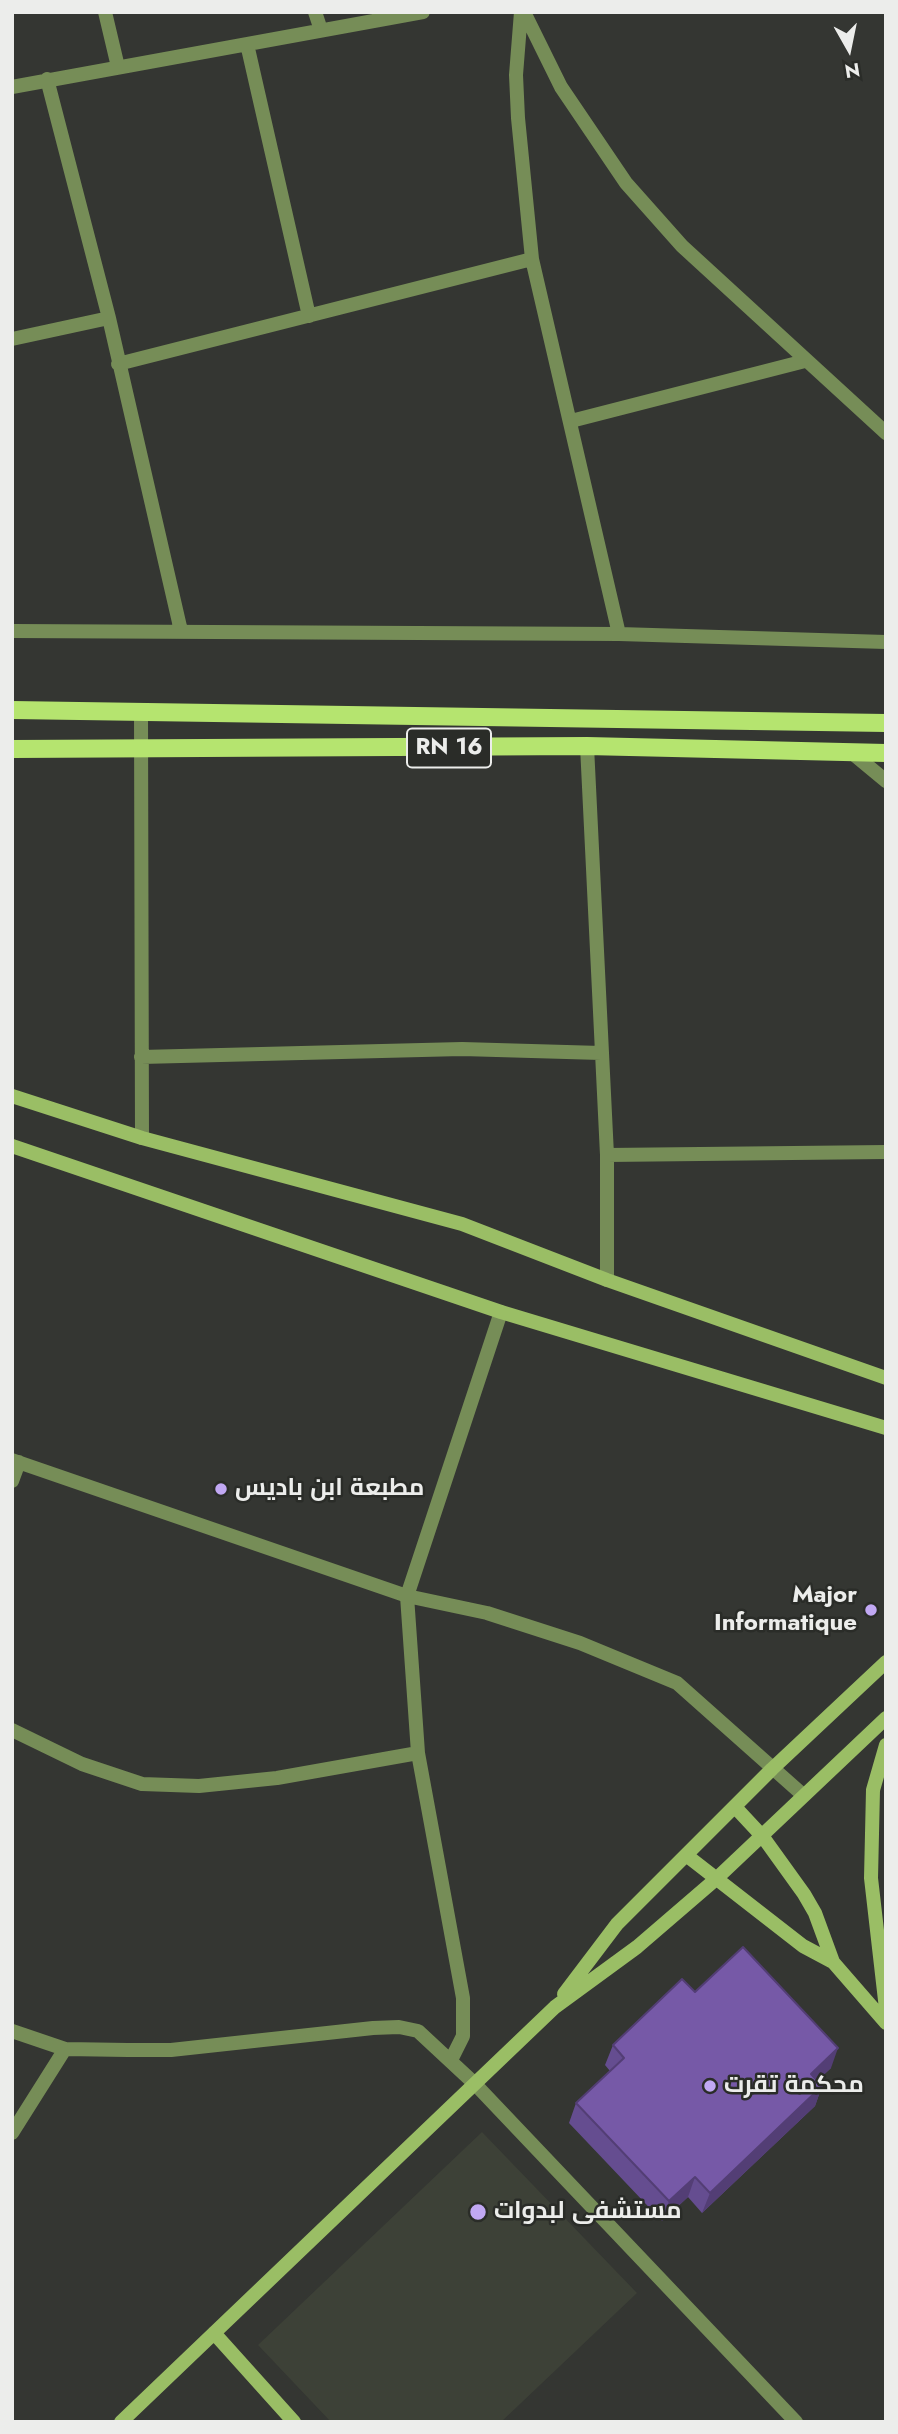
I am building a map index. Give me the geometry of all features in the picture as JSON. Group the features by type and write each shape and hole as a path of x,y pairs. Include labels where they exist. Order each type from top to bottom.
{"main road":[{"name":"RN 16","path":"12,710 886,723"},
{"name":"RN 16","path":"12,749 142,751 587,746 886,752"},
{"path":"12,1096 142,1138 462,1224 607,1280 886,1378"},
{"path":"12,1146 501,1312 886,1427"},
{"path":"555,2007 618,1924 772,1769 886,1662"},
{"path":"121,2422 555,2007 637,1947 763,1837 803,1795 886,1718"},
{"path":"886,1745 873,1790 871,1878 886,2009"},
{"path":"736,1808 763,1837 815,1913 833,1962 886,2023"},
{"path":"686,1855 803,1946 833,1962"},
{"path":"214,2333 294,2422"}],"street":[{"path":"105,12 118,66"},
{"path":"315,12 321,30"},
{"path":"12,87 424,12"},
{"path":"522,12 516,75 532,259 619,635"},
{"path":"522,12 561,87 626,183 682,246 886,433"},
{"path":"247,44 309,316"},
{"path":"47,79 109,318 181,631"},
{"path":"118,364 532,259"},
{"path":"12,339 109,318"},
{"path":"571,421 805,361"},
{"path":"12,631 619,635 886,642"},
{"path":"141,712 142,1138"},
{"path":"587,746 607,1155 607,1280"},
{"path":"851,752 886,781"},
{"path":"141,1056 462,1049 601,1053"},
{"path":"607,1155 886,1152"},
{"path":"451,2060 463,2036 463,1998 418,1753 407,1596 501,1312"},
{"path":"12,1481 15,1461 407,1596 487,1613 580,1643 677,1683 803,1795"},
{"path":"12,1730 82,1764 142,1784 200,1786 277,1779 418,1753"},
{"path":"12,2031 65,2049 171,2050 302,2033 399,2027 418,2031 475,2084 796,2422"},
{"path":"12,2133 65,2049"}],"shaded area":[{"name":"مستشفى لبدوات","path":"482,2132 637,2293 501,2422 331,2422 258,2345"}],"building":[{"name":"محكمة تقرت","path":"743,1947 838,2048 811,2074 822,2086 710,2193 695,2177 669,2201 576,2103 624,2058 613,2045 682,1979 695,1992"}],"place":[{"name":"مطبعة ابن باديس","path":"221,1489"},
{"name":"Major Informatique","path":"871,1610"},
{"name":"محكمة تقرت","path":"710,2086"},
{"name":"مستشفى لبدوات","path":"478,2212"}]}
